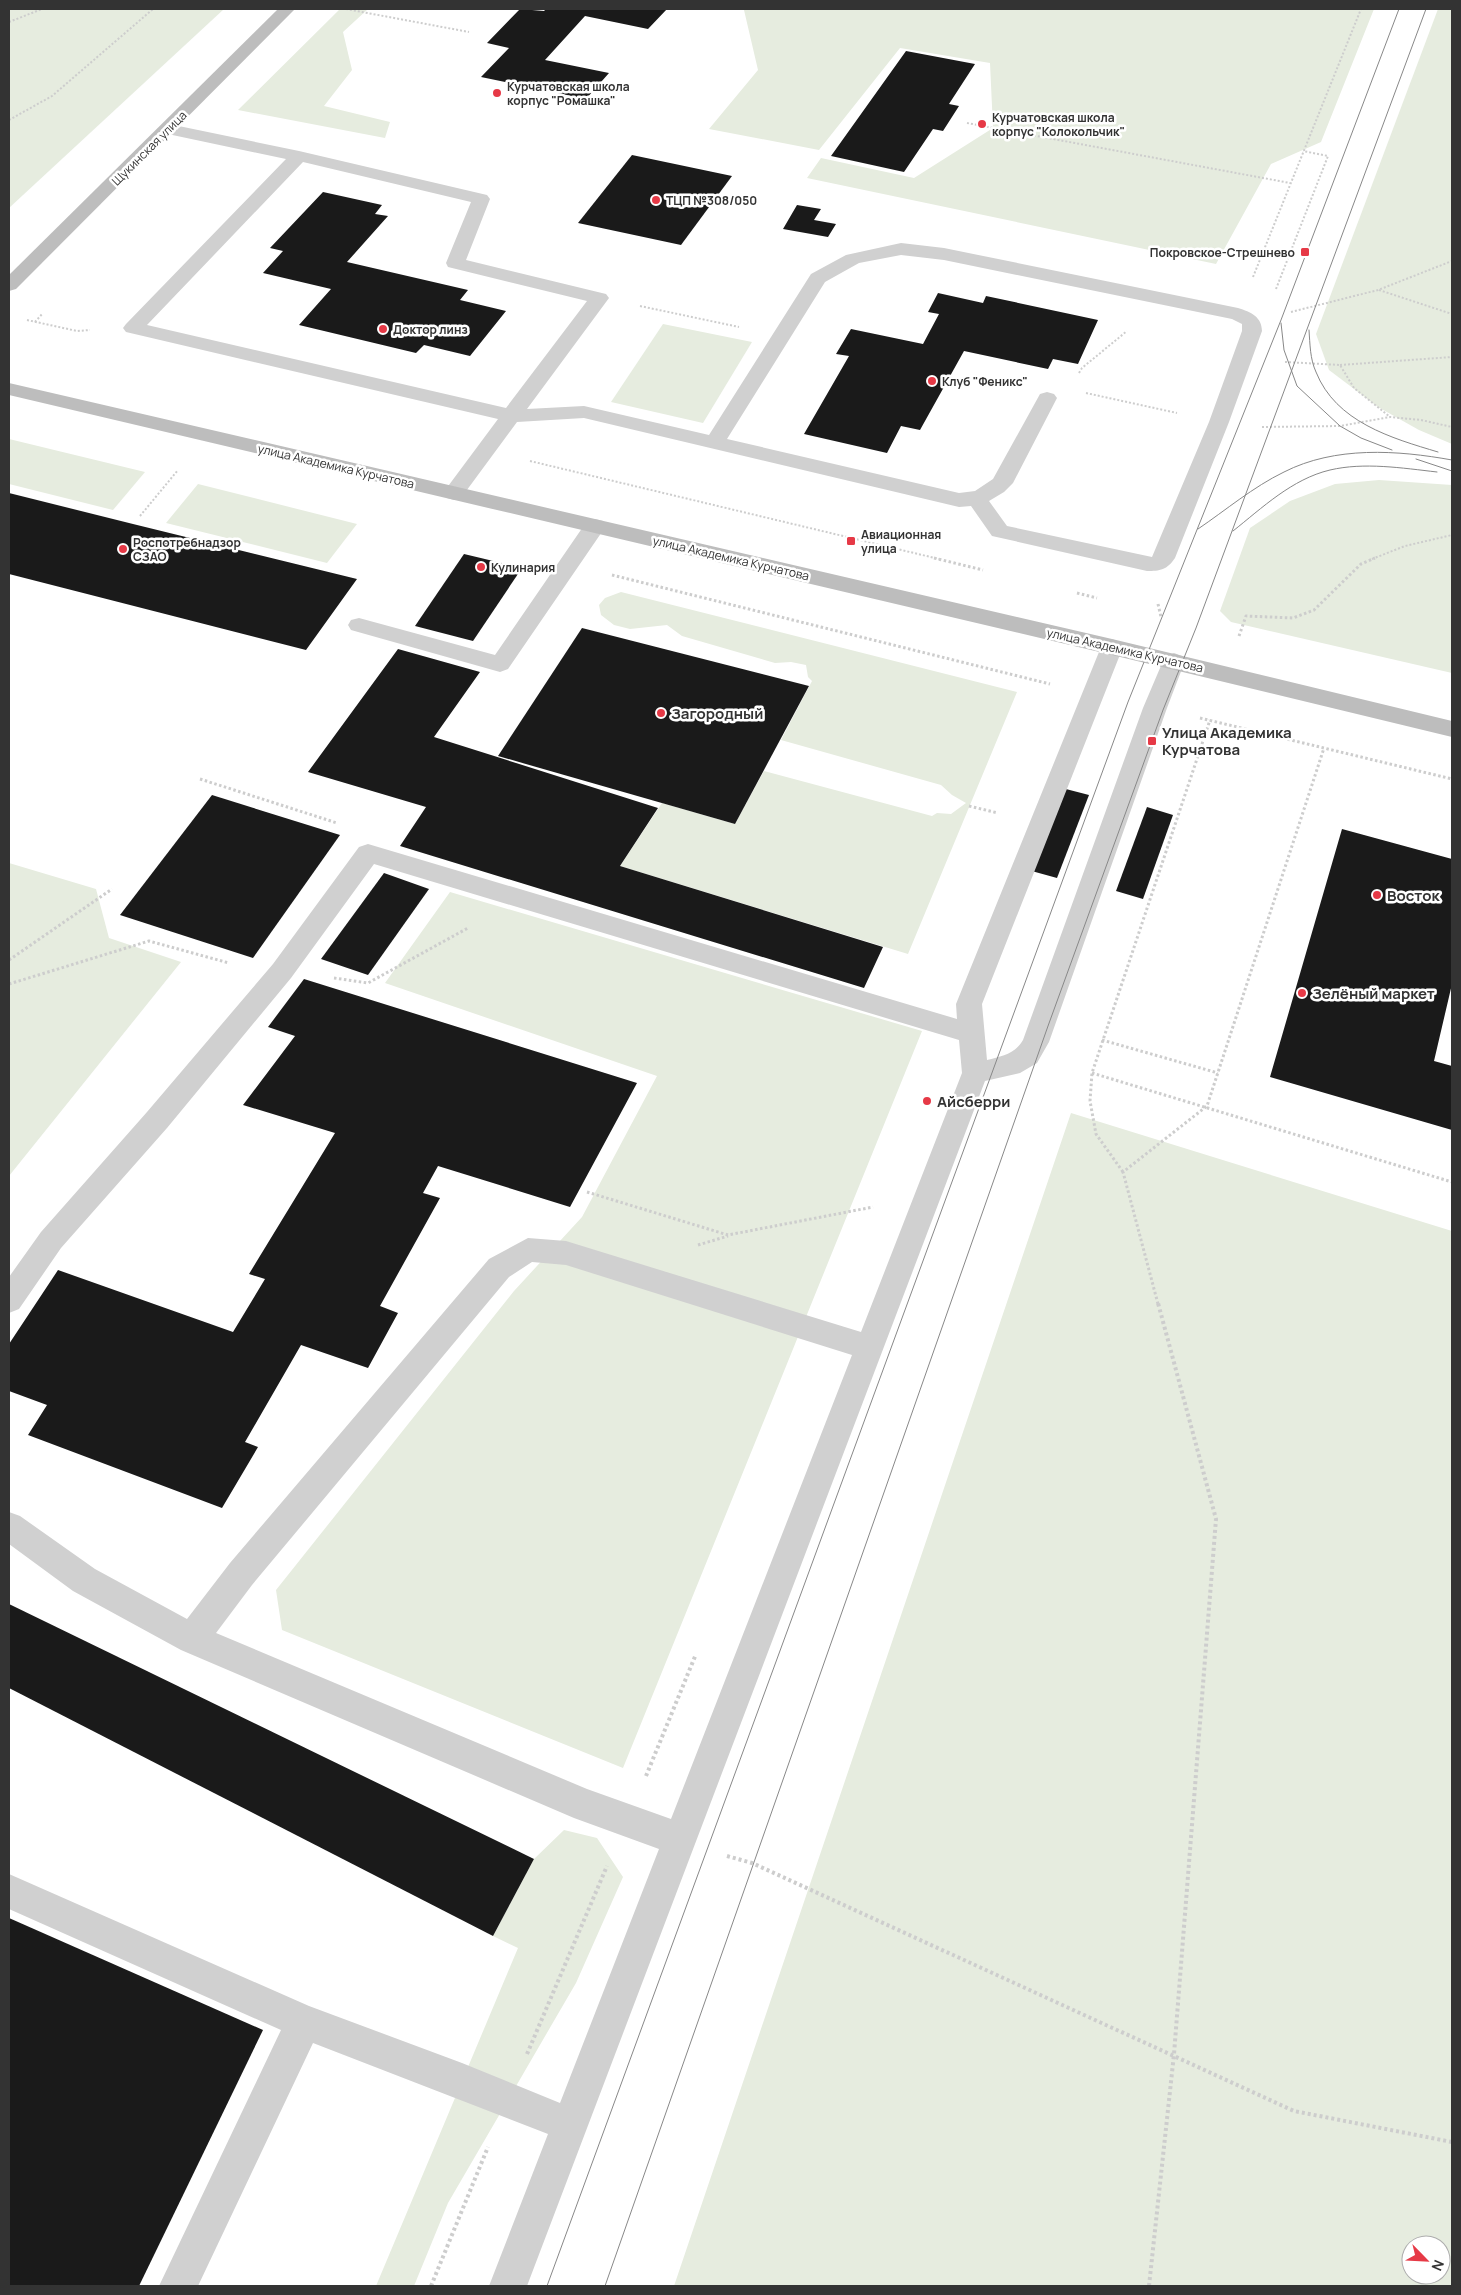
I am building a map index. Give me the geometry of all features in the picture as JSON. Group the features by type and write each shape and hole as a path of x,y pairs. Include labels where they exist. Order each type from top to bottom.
{"main road":[{"name":"Щукинская улица","path":"9,285 169,128 229,64 287,9"},
{"name":"улица Академика Курчатова","path":"9,389 1112,647 1452,729"}],"lane":[{"path":"169,128 299,156 481,199 455,263 599,298 454,493"},
{"path":"133,328 299,156"},
{"path":"714,443 818,278 853,259 901,249 944,254 1166,299 1245,318 1252,331 1219,422 1164,558 1158,564 1147,564 1000,530 978,499"},
{"path":"133,328 512,416 584,412 959,500 978,499 991,494 1002,484 1047,398"},
{"path":"359,625 500,664 594,526"},
{"path":"508,2286 975,1073 969,1004 1112,647"},
{"path":"975,1073 1011,1066 1028,1056 1036,1042 1155,708 1174,662"},
{"path":"9,1300 51,1240 157,1120 282,971 368,853 971,1033"},
{"path":"192,1639 241,1574 499,1268 528,1250 566,1253 584,1258 870,1348"},
{"path":"9,1526 84,1580 192,1639 586,1806 628,1819 680,1839"},
{"path":"9,1891 304,2022 570,2125"},
{"path":"178,2286 304,2022"}],"path":[{"path":"9,22 42,9"},
{"path":"9,120 52,96 153,9"},
{"path":"346,9 468,32"},
{"path":"1245,318 1290,183 1360,9"},
{"path":"966,123 1290,183"},
{"path":"1275,289 1328,156 1303,151"},
{"path":"1245,318 1378,290 1452,261"},
{"path":"1378,290 1452,314"},
{"path":"599,298 781,335"},
{"path":"1070,390 1082,368 1166,299"},
{"path":"35,322 77,331 133,328"},
{"path":"1243,354 1277,361 1340,365 1452,357"},
{"path":"1340,365 1344,377 1369,403 1390,418"},
{"path":"1047,398 1070,390 1183,414"},
{"path":"1255,426 1340,426 1390,418 1421,420 1452,427"},
{"path":"486,451 991,572"},
{"path":"140,516 178,470"},
{"path":"1238,639 1246,616 1293,618 1314,610 1361,564 1405,546 1452,534"},
{"path":"1068,590 1088,595"},
{"path":"1047,693 1050,684"},
{"path":"1149,2286 1174,2054 1216,1519 1123,1172 1096,1134 1090,1101 1092,1073 1210,720 1452,779"},
{"path":"1123,1172 1207,1106 1324,748"},
{"path":"200,779 364,831 368,853"},
{"path":"996,822 1003,804"},
{"path":"9,960 112,888"},
{"path":"1102,1040 1218,1073"},
{"path":"1092,1073 1207,1106 1452,1182"},
{"path":"587,1192 728,1235 881,1206"},
{"path":"432,2286 507,2099 628,1819 700,1646"},
{"path":"680,1839 752,1863 1174,2054 1294,2111 1452,2142"}],"shaded area":[{"path":"9,9 224,9 9,208"},
{"path":"340,9 368,9 343,32 352,70 324,106 390,122 385,138 238,110"},
{"name":"Курчатовская школа корпус \"Колокольчик\"","path":"738,9 1374,9 1321,142 1271,164 1216,264 807,178 821,158 914,178 993,128 990,63 900,48 819,150 709,129 758,70 744,10"},
{"path":"1438,9 1452,9 1452,444 1419,430 1378,407 1329,370 1316,334"},
{"path":"663,324 752,342 703,423 611,402"},
{"path":"9,439 145,472 113,510 9,484"},
{"path":"1379,480 1452,485 1452,673 1231,622 1220,611 1250,528 1290,501 1335,484"},
{"path":"198,484 357,524 327,563 166,523"},
{"path":"621,592 1017,692 908,954 620,866 662,803 735,824 764,771 932,816 937,813 951,814 966,803 952,795 941,785 781,740 812,681 808,677 806,665 791,662 775,663 682,636 667,625 630,629 614,625 601,615 599,605 605,598"},
{"path":"9,863 96,889 109,938 181,962 9,1176"},
{"path":"450,892 922,1031 623,1768 282,1630 276,1590 514,1291 582,1217 657,1076 385,983"},
{"path":"1071,1113 1452,1231 1452,2286 674,2286"},
{"path":"564,1830 597,1838 623,1877 576,1983 448,2203 414,2286 376,2286 518,1948 493,1936 534,1859"}],"building":[{"path":"520,9 544,11 546,9 667,9 648,29 585,16 545,60 609,73 586,99 481,77 509,48 487,43"},
{"path":"906,51 975,64 949,104 959,106 943,131 933,129 904,172 831,156"},
{"name":"ТЦП №308/050","path":"632,155 732,176 681,245 578,223"},
{"path":"323,192 382,205 375,214 388,216 347,262 468,290 460,300 506,311 470,356 424,345 416,353 299,325 331,289 263,273 283,251 270,248"},
{"path":"797,205 821,209 814,220 836,224 828,237 783,229"},
{"path":"938,293 983,303 986,296 1098,320 1078,364 1053,359 1048,369 964,351 920,430 901,426 887,453 804,434 849,356 836,354 851,329 923,344 939,314 928,312"},
{"name":"Роспотребнадзор СЗАО","path":"9,493 357,579 306,650 9,574"},
{"path":"464,554 522,568 473,641 415,626"},
{"name":"Загородный","path":"582,628 809,686 735,824 498,756"},
{"path":"398,649 480,672 434,737 658,808 620,866 883,947 864,988 400,846 426,807 308,772"},
{"path":"1062,788 1089,795 1057,878 1028,870"},
{"path":"212,795 340,835 253,958 120,915"},
{"path":"1147,807 1173,815 1143,899 1116,891"},
{"path":"1342,829 1452,859 1452,984 1434,1061 1452,1066 1452,1130 1270,1077"},
{"path":"384,873 429,889 368,975 321,959"},
{"path":"304,979 637,1083 570,1207 438,1166 423,1193 440,1198 380,1306 398,1313 368,1368 301,1345 245,1442 258,1447 222,1508 28,1435 47,1405 9,1391 9,1344 58,1270 233,1332 265,1279 249,1274 335,1133 243,1105 295,1036 268,1027"},
{"path":"9,1604 534,1859 493,1936 9,1688"},
{"path":"9,1918 263,2030 139,2286 9,2286"}],"tram line":[{"path":"547,2286 1128,702 1281,320 1399,9"},
{"path":"1292,371 1426,9"},
{"path":"1281,323 1284,350 1292,371"},
{"path":"1309,330 1314,367 1325,389 1337,404 1367,426 1402,441 1438,452"},
{"path":"1245,496 1292,371"},
{"path":"1292,371 1297,386 1340,426 1361,438 1392,450"},
{"path":"1245,496 1284,472 1324,458 1345,454 1366,452 1410,454 1452,460"},
{"path":"1416,459 1452,471"},
{"path":"1233,531 1278,495 1316,474 1356,466 1437,472"},
{"path":"605,2286 1048,1026 1163,710 1245,496"},
{"path":"1198,529 1245,496"}],"place":[{"name":"Курчатовская школа корпус \"Ромашка\"","path":"497,93"},
{"name":"Курчатовская школа корпус \"Колокольчик\"","path":"982,124"},
{"name":"ТЦП №308/050","path":"656,200"},
{"name":"Покровское-Стрешнево","path":"1305,252"},
{"name":"Доктор линз","path":"383,329"},
{"name":"Клуб \"Феникс\"","path":"932,381"},
{"name":"Авиационная улица","path":"851,541"},
{"name":"Роспотребнадзор СЗАО","path":"123,549"},
{"name":"Кулинария","path":"481,567"},
{"name":"Загородный","path":"661,713"},
{"name":"Улица Академика Курчатова","path":"1152,741"},
{"name":"Восток","path":"1377,895"},
{"name":"Зелёный маркет","path":"1302,993"},
{"name":"Айсберри","path":"927,1101"}]}
